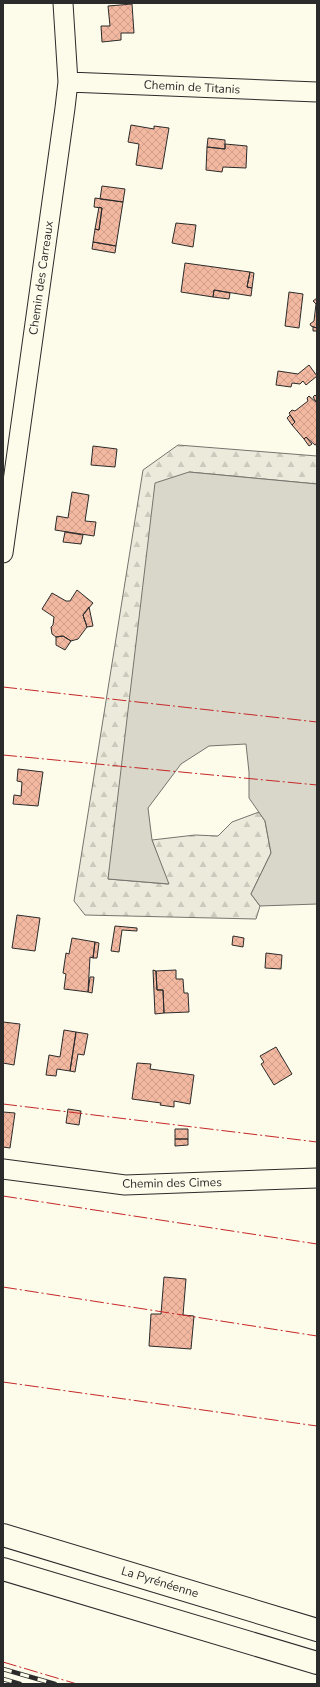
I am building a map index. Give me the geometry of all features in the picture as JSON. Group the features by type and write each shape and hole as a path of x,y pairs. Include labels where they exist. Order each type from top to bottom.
{"highway":[{"name":"La Pyrénéenne","path":"3,1535 317,1630"},
{"path":"3,1569 317,1663"}],"street":[{"name":"Chemin des Carreaux","path":"3,553 68,82 63,3"},
{"name":"Chemin de Titanis","path":"68,82 317,92"},
{"name":"Chemin des Cimes","path":"3,1170 125,1185 317,1178"}],"green space":[{"path":"178,445 317,456 317,484 189,472 108,879 168,884 152,840 195,835 218,836 232,822 259,812 265,821 271,853 251,894 260,906 256,919 85,915 74,901 143,470"}],"shaded area":[{"path":"189,472 317,484 317,904 260,906 251,894 271,853 265,821 249,798 249,772 246,744 209,746 181,764 148,808 152,840 169,884 108,879 155,483"}],"building":[{"path":"132,4 134,33 121,33 121,40 102,42 101,26 110,26 108,6"},
{"path":"131,125 154,129 154,126 169,128 162,169 136,165 139,144 128,142"},
{"path":"208,138 225,140 225,149 207,147"},
{"path":"225,144 247,146 246,168 223,167 222,172 206,170 207,147 225,149"},
{"path":"102,186 125,189 123,202 100,199"},
{"path":"95,198 123,202 116,246 93,242 95,229 99,230 102,208 94,207"},
{"path":"99,207 102,208 99,230 95,229"},
{"path":"176,223 196,225 193,247 172,243"},
{"path":"93,242 116,246 115,253 92,249"},
{"path":"185,263 250,272 247,287 252,288 251,296 214,290 213,297 181,292"},
{"path":"250,272 254,273 252,288 247,287"},
{"path":"214,290 230,293 229,299 213,297"},
{"path":"289,292 303,294 299,328 285,326"},
{"path":"317,298 317,328 311,326 310,324 314,321 316,304 313,301"},
{"path":"313,327 317,328 317,331 313,331"},
{"path":"309,365 317,376 306,385 303,381 300,384 292,383 291,387 276,385 278,371 298,374"},
{"path":"315,395 317,397 317,403 313,397"},
{"path":"309,396 317,403 317,444 315,445 306,437 304,439 292,425 295,422 289,413 292,410 295,411 308,401 307,398"},
{"path":"290,415 295,422 292,425 287,418"},
{"path":"306,437 312,444 309,446 304,439"},
{"path":"93,446 117,449 115,467 91,465"},
{"path":"72,492 89,495 85,521 96,522 94,536 55,530 57,516 68,518"},
{"path":"65,532 83,535 81,544 63,542"},
{"path":"77,590 93,603 83,615 87,627 78,639 71,641 63,636 56,637 52,634 51,627 53,625 54,617 42,609 52,593 66,601 70,601"},
{"path":"89,607 93,626 87,627 83,615"},
{"path":"63,636 71,641 65,650 56,645 56,637"},
{"path":"18,769 43,772 38,806 13,804 14,795 21,796 22,782 17,781"},
{"path":"17,915 40,918 35,951 12,948"},
{"path":"115,926 137,928 137,931 122,930 119,952 111,951"},
{"path":"233,936 244,938 243,947 232,945"},
{"path":"72,938 95,942 93,958 90,957 88,992 64,989 66,974 63,973 66,953 69,954"},
{"path":"95,942 99,943 97,958 93,958"},
{"path":"266,953 282,955 281,969 265,968"},
{"path":"153,970 156,971 157,990 163,990 164,1013 155,1014"},
{"path":"176,970 176,979 183,979 184,993 188,993 189,1012 164,1013 163,990 157,990 156,971"},
{"path":"90,977 94,977 92,993 88,992"},
{"path":"3,1022 20,1024 14,1065 3,1063"},
{"path":"64,1030 76,1032 70,1071 57,1069 56,1076 46,1075 49,1055 60,1057"},
{"path":"76,1032 88,1034 84,1055 78,1054 75,1072 70,1071"},
{"path":"276,1047 292,1074 274,1085 261,1064 264,1062 260,1056"},
{"path":"137,1063 151,1064 150,1069 194,1075 190,1104 174,1101 174,1107 160,1105 161,1103 132,1099"},
{"path":"68,1109 81,1111 79,1125 66,1123"},
{"path":"3,1112 15,1113 10,1148 3,1147"},
{"path":"175,1129 188,1129 188,1139 175,1139"},
{"path":"175,1139 188,1139 188,1145 175,1146"},
{"path":"164,1277 186,1279 183,1315 194,1316 191,1349 149,1346 151,1314 161,1314"}],"railway":[{"path":"3,1669 55,1684"},
{"path":"3,1679 20,1684"}],"power":[{"path":"3,687 317,722"},
{"path":"3,755 317,785"},
{"path":"3,1104 317,1142"},
{"path":"3,1196 317,1244"},
{"path":"3,1287 317,1336"},
{"path":"3,1382 317,1426"},
{"path":"3,1662 77,1684"}]}
